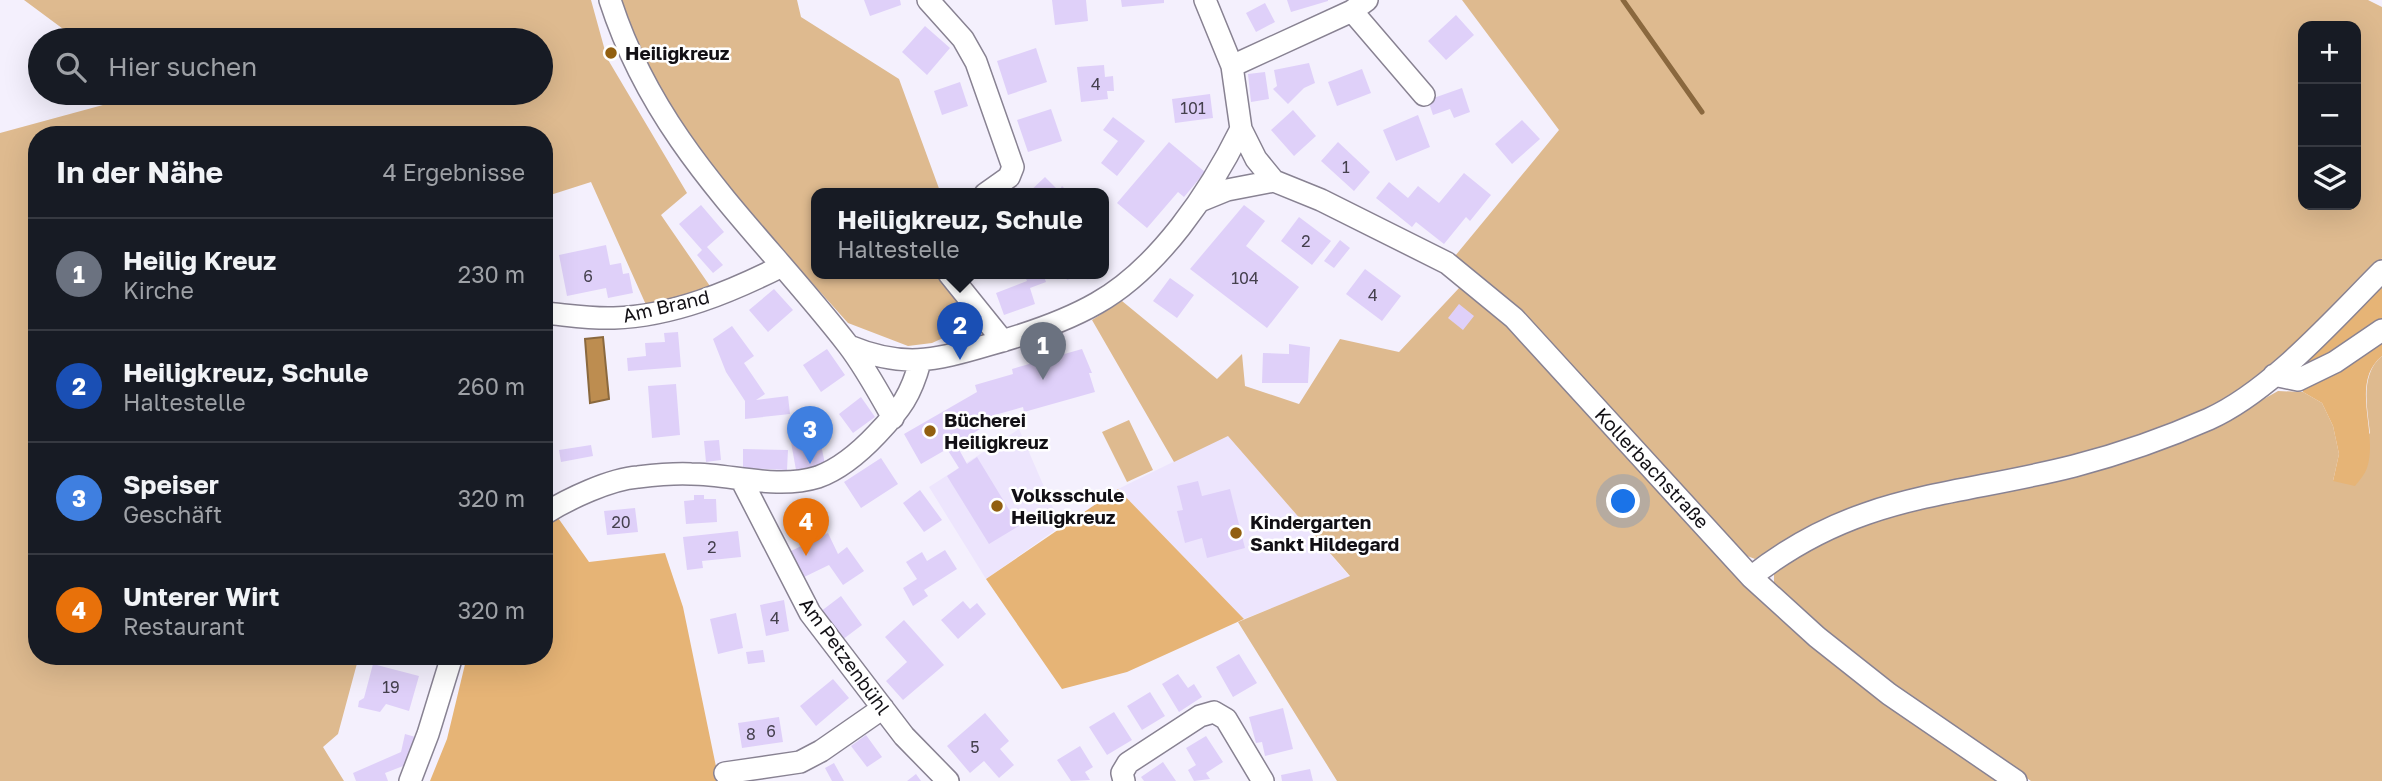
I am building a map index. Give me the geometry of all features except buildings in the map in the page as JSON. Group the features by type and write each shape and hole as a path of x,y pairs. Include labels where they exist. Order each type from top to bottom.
{"street":[{"path":"610,0 636,67 662,114 705,178 849,346 893,418"},
{"path":"928,0 963,39 976,62 1013,167 1009,177 993,188"},
{"path":"1200,201 1227,190 1274,181 1256,159 1241,129 1232,66 1205,0"},
{"path":"1232,66 1359,5 1424,94"},
{"path":"849,346 872,356 920,362 1003,341 1099,302 1134,276 1200,201 1241,129"},
{"name":"Kollerbachstraße","path":"1274,181 1414,244 1447,263 1514,318 1752,577 1817,637 1889,694 2016,781"},
{"name":"Am Brand","path":"553,314 613,318 666,310 692,304 782,266"},
{"path":"1752,577 1782,553 1844,520 1890,504 2073,466 2147,444 2212,418 2258,390 2382,271"},
{"path":"953,279 1003,341"},
{"path":"2274,375 2298,380 2335,362 2382,330"},
{"path":"553,509 581,495 634,477 692,474 742,481 801,481 819,476 859,452 893,418 908,399 920,362"},
{"name":"Am Petzenbühl","path":"742,481 810,613 904,736 948,781"},
{"path":"410,781 449,665"},
{"path":"725,774 800,762 821,751 883,708"},
{"path":"1125,781 1122,773 1128,763 1200,716 1214,712 1226,719 1263,781"}],"shaded area":[{"path":"24,0 591,0 607,58 687,193 661,215 712,289 647,307 591,182 553,194 553,126 28,126 28,665 357,665 338,734 323,747 344,781 0,781 0,133 103,105 553,105 553,28 62,28"},
{"path":"621,0 797,0 801,17 899,79 939,188 811,188 811,279 939,279 974,324 932,343 908,346 848,323 695,152 646,62"},
{"path":"1462,0 2368,0 2382,7 2382,258 2256,382 2210,412 2146,438 1778,546 1755,559 1742,554 1517,313 1455,256 1559,130"},
{"path":"2382,258 2382,356 2372,367 2367,380 2370,454 2366,470 2355,486 2333,481 2339,454 2333,426 2322,403 2303,392 2283,352"},
{"path":"1460,287 1510,326 1810,644 1885,705 1996,781 1337,781 1238,622 1350,576 1228,436 1174,462 1092,320 1122,301 1217,379 1242,354 1245,386 1299,404 1340,339 1399,352"},
{"path":"603,337 609,399 590,403 585,339"},
{"path":"2382,356 2382,781 2031,781 1894,686 1774,589 1774,571 1849,526 2216,426 2278,391 2303,392 2322,403 2333,426 2339,454 2333,481 2370,433 2368,381 2375,363"},
{"path":"1129,420 1153,470 1127,482 1102,432"},
{"name":"Volksschule Heiligkreuz","path":"1019,429 1061,526 986,579 929,487"},
{"name":"Kindergarten Sankt Hildegard","path":"1228,435 1350,577 1244,619 1118,489"},
{"path":"1118,489 1244,619 1127,672 1062,689 986,579"},
{"path":"556,515 589,562 665,553 683,607 719,781 430,781 447,739 465,665 553,665 553,517"}],"waterway":[{"path":"1623,0 1702,112"}],"place":[{"name":"Heiligkreuz","path":"611,53"},
{"name":"Heiligkreuz, Schule","path":"960,360"},
{"name":"Heilig Kreuz","path":"1043,380"},
{"name":"Bücherei Heiligkreuz","path":"930,431"},
{"name":"Speiser","path":"810,464"},
{"name":"Volksschule Heiligkreuz","path":"997,506"},
{"name":"Kindergarten Sankt Hildegard","path":"1236,533"},
{"name":"Unterer Wirt","path":"806,556"}]}
